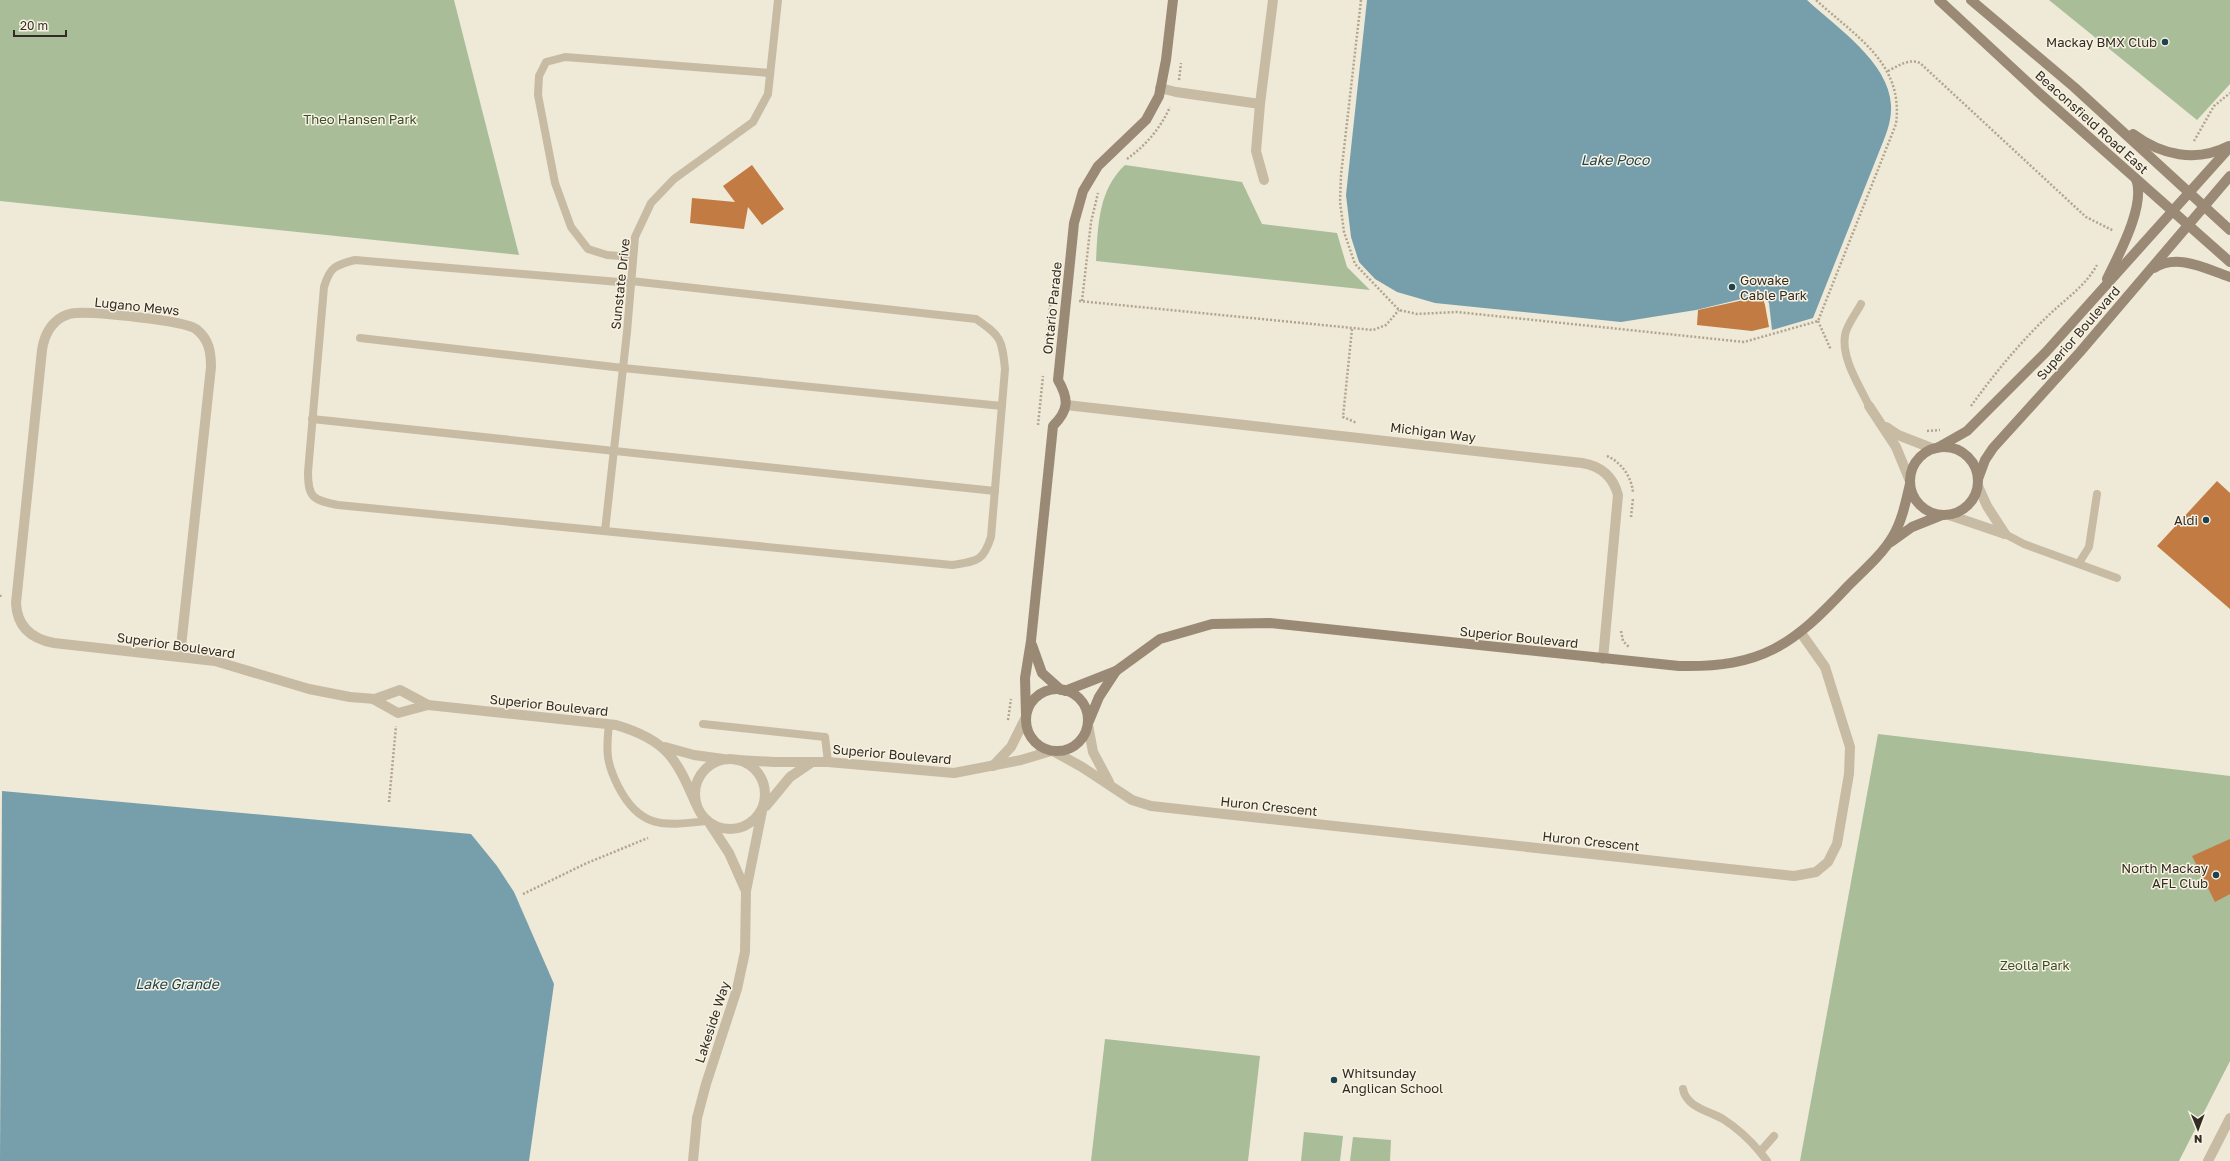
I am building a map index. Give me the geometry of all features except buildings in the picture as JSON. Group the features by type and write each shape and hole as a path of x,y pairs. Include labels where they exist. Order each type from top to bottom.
{"street":[{"name":"Ontario Parade","path":"1066,405 1066,394 1058,380 1074,223 1083,191 1098,166 1146,120 1159,96 1166,60 1173,0"},
{"path":"1264,180 1256,152 1260,104 1273,0"},
{"name":"Beaconsfield Road East","path":"1939,0 2136,179 2173,210 2230,262"},
{"name":"Beaconsfield Road East","path":"1971,0 2074,87 2230,230"},
{"path":"2074,87 2143,141 2162,151 2189,155 2210,153 2230,146"},
{"path":"1160,88 1176,92 1260,104"},
{"name":"Superior Boulevard","path":"1936,448 1967,431 2046,352 2230,146"},
{"name":"Superior Boulevard","path":"1978,483 1985,460 1993,448 2151,271 2188,224 2230,176"},
{"path":"2101,291 2118,255 2138,201 2139,186 2136,179"},
{"path":"2151,271 2158,266 2179,261 2230,277"},
{"name":"Lugano Mews","path":"24,628 18,615 16,599 42,350 46,335 58,320 75,313 177,322 193,327 205,338 210,348 211,361 180,656"},
{"path":"1031,641 1037,663 1042,673 1063,690 1081,701 1087,712 1088,724 1084,736 1075,746 1064,750 1052,751 1039,746 1030,736 1026,716 1025,678 1031,641 1054,426 1064,416 1066,405"},
{"name":"Michigan Way","path":"1066,405 1342,435 1582,463 1598,467 1612,480 1618,495 1603,659"},
{"path":"1870,406 1899,453 1913,494 1919,504 1932,513 1946,515 2005,534"},
{"path":"1878,419 1898,436 1936,448 1955,449 1967,455 1975,466 1978,483 1987,506 2005,534"},
{"path":"1910,483 1912,470 1918,459 1936,448"},
{"name":"Superior Boulevard","path":"1063,690 1116,671 1160,639 1212,624 1270,623 1603,659 1679,666 1722,665 1760,655 1801,633 1822,614 1888,544 1894,535 1903,510 1910,483"},
{"path":"1946,515 1960,512 1969,505 1975,496 1978,483"},
{"name":"Superior Boulevard","path":"1888,544 1912,527 1946,515"},
{"name":"Superior Boulevard","path":"24,628 39,640 54,643 180,656 230,664 326,693 373,699 398,714 428,705"},
{"name":"Huron Crescent","path":"1052,751 1111,785 1138,803 1160,807 1794,876 1816,872 1828,862 1838,844 1849,774 1850,747 1825,667 1801,633"},
{"name":"Superior Boulevard","path":"1088,724 1099,698 1116,671"},
{"name":"Superior Boulevard","path":"373,699 400,690 428,705 609,724 634,731 663,746 694,755 733,759 828,762 942,773 966,772 1052,751"},
{"path":"993,766 1011,747 1031,704 1040,694 1052,690 1063,690"},
{"name":"Huron Crescent","path":"1088,724 1093,752 1111,785"},
{"name":"Superior Boulevard","path":"663,746 677,766 696,804"},
{"path":"762,810 766,795 764,781 750,765 733,759 722,760 709,766 700,776 695,790 696,804 707,821 721,828 735,830 749,825 762,810 785,782 812,762"},
{"name":"Lakeside Way","path":"693,1161 697,1118 706,1084 738,989 745,952 746,891 762,810"},
{"name":"Lakeside Way","path":"707,821 729,853 746,891"},
{"path":"2208,1161 2230,1118"}],"lane":[{"name":"Sunstate Drive","path":"605,531 623,368 635,238 650,203 674,179 753,122 768,94 778,0"},
{"path":"633,258 607,255 588,249 571,227 555,183 538,95 539,76 546,62 565,57 770,73"},
{"path":"355,260 631,282 976,319 994,332 1002,344 1005,369 991,537 985,553 973,562 952,565 338,505 318,501 308,489 312,420 324,287 328,273 338,265 355,260"},
{"path":"1861,304 1847,330 1845,347 1848,360 1870,406"},
{"path":"360,338 623,368 1002,406"},
{"path":"312,420 995,491"},
{"path":"2079,563 2089,547 2097,494"},
{"path":"2005,534 2018,542 2117,578"},
{"path":"609,724 607,751 608,764 626,801 634,811 647,819 658,822 681,823 707,821"},
{"path":"703,724 825,737 828,762"},
{"path":"1683,1088 1689,1100 1698,1108 1722,1119 1737,1129 1767,1161"},
{"path":"1760,1152 1774,1136"}],"path":[{"path":"1361,0 1341,175 1340,202 1346,238 1355,264 1399,310 1417,314 1456,312 1744,342 1770,336 1818,321"},
{"path":"1816,0 1876,54 1888,71 1897,97 1896,124 1818,321 1835,357"},
{"path":"1888,71 1908,62 1914,61 1920,63 2086,216 2114,231"},
{"path":"2189,155 2189,147 2196,140 2210,111 2219,100 2230,92"},
{"path":"2111,237 2117,224"},
{"path":"1969,408 1995,373 2050,314 2084,282 2099,262"},
{"path":"1044,361 1051,298 1352,329 1378,329 1390,321 1399,310"},
{"path":"1352,329 1343,417 1364,425"},
{"path":"1037,432 1044,369"},
{"path":"1923,431 1941,430 1947,427"},
{"path":"1604,454 1612,458 1623,468 1632,485 1633,498 1631,522"},
{"path":"1620,627 1623,642 1631,650"},
{"path":"1008,722 1011,691"},
{"path":"389,802 396,726"},
{"path":"523,894 587,863 648,838"}],"green space":[{"name":"Theo Hansen Park","path":"0,0 454,0 519,255 0,201"},
{"name":"Mackay BMX Club","path":"2049,0 2230,0 2230,84 2197,120"},
{"path":"1125,165 1242,182 1262,224 1337,233 1347,267 1370,290 1096,261 1099,222 1104,197 1116,175"},
{"name":"Zeolla Park","path":"1878,734 2230,776 2230,1061 2179,1161 1800,1161"},
{"path":"1105,1039 1260,1056 1248,1161 1091,1161"},
{"path":"1304,1132 1343,1136 1340,1161 1301,1161"},
{"path":"1353,1137 1391,1140 1390,1161 1350,1161"}],"water":[{"name":"Lake Poco","path":"1367,0 1807,0 1859,46 1871,60 1881,74 1888,89 1891,105 1886,135 1813,318 1772,330 1769,303 1762,294 1696,310 1621,322 1435,303 1397,292 1375,279 1359,262 1351,237 1346,195"},
{"name":"Lake Grande","path":"2,791 471,834 497,866 514,892 554,984 529,1161 0,1161"}],"place":[{"name":"Mackay BMX Club","path":"2165,42"},
{"name":"Gowake Cable Park","path":"1732,287"},
{"name":"Aldi","path":"2206,520"},
{"name":"North Mackay AFL Club","path":"2216,875"},
{"name":"Whitsunday Anglican School","path":"1334,1080"}]}
